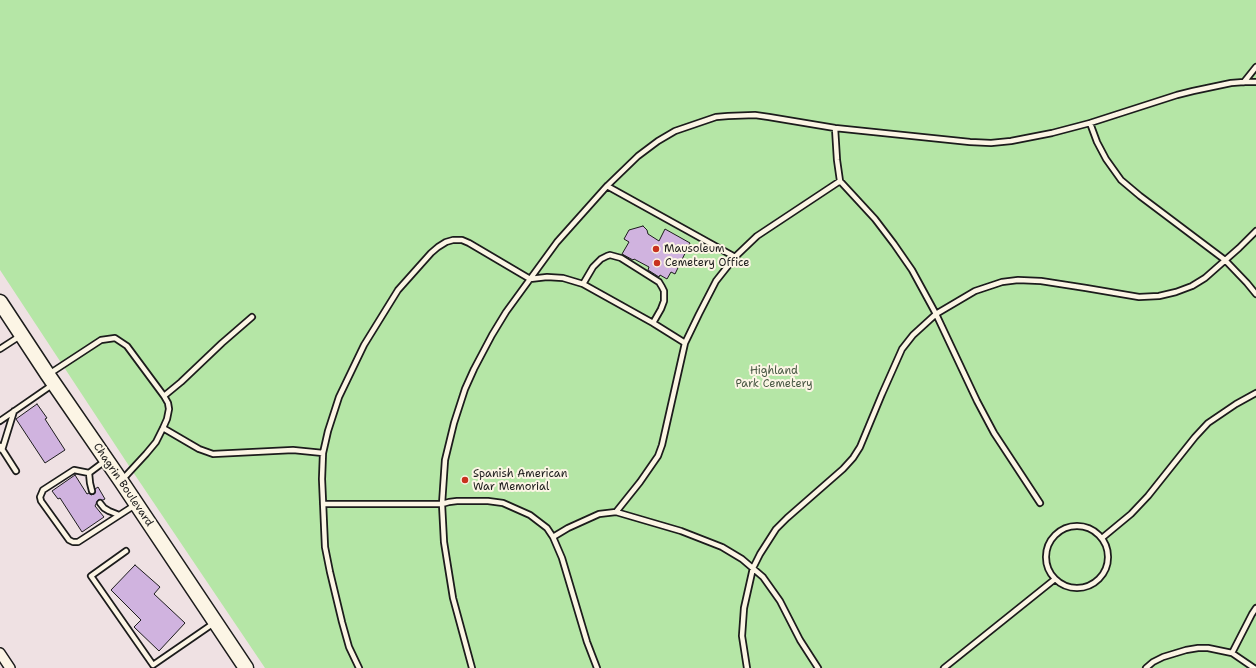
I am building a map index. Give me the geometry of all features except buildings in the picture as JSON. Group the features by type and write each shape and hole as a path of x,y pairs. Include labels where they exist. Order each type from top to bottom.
{"main road":[{"name":"Chagrin Boulevard","path":"0,302 246,668"}],"street":[{"path":"0,653 10,668"}],"lane":[{"path":"1244,82 1256,67"},
{"path":"472,668 453,598 444,542 442,504 445,460 454,423 465,389 498,323 557,242 607,186 638,156 658,141 676,131 716,117 762,116 782,118 835,128 991,143 1031,138 1090,123 1177,95 1216,86 1256,82"},
{"path":"1090,123 1097,142 1106,159 1121,180 1225,260 1256,294"},
{"path":"835,128 840,181 875,219 912,270 936,314 977,401 994,433 1040,503"},
{"path":"616,512 658,456 662,445 685,343 716,282 735,257 756,236 840,181"},
{"path":"607,186 735,257"},
{"path":"747,668 742,636 744,608 753,568 760,554 767,541 787,518 843,469 853,458 860,447 902,349 913,335 936,314 975,291 1002,282 1018,280 1041,281 1139,297 1159,296 1176,292 1192,286 1204,278 1256,231"},
{"path":"359,668 346,635 332,585 325,547 323,453 328,431 339,397 364,345 398,290 438,247 446,242 462,240 530,279 547,277 563,278 583,284 653,323 685,343"},
{"path":"583,284 593,267 601,259 610,255 621,258 659,282 664,291 664,302 653,323"},
{"path":"164,396 252,317"},
{"path":"0,349 21,335"},
{"path":"0,421 101,340 115,338 128,346 164,396 168,403 169,409 167,419 156,442 121,481"},
{"path":"1102,538 1131,514 1148,496 1195,437 1208,424 1236,404 1256,393"},
{"path":"14,411 1,448 16,471"},
{"path":"163,428 195,448 213,454 293,450 323,453"},
{"path":"107,460 89,473 74,470 43,490 40,496 41,501 69,540 73,542 78,542 136,504"},
{"path":"89,473 92,491"},
{"path":"323,504 442,504 457,501 488,501 503,503 530,515 546,528 553,537 565,566 587,642 597,668"},
{"path":"100,502 104,508 119,515"},
{"path":"553,537 598,514 616,512 681,531 722,547 742,558 763,577 772,588 800,640 818,668"},
{"path":"1078,525 1088,527 1096,531 1107,547 1109,556 1108,566 1103,575 1089,586 1080,588 1071,588 1062,585 1055,579 1046,563 1048,544 1053,536 1069,526 1078,525"},
{"path":"126,551 91,576 154,667 215,622"},
{"path":"944,668 1055,579"},
{"path":"1232,653 1256,608"},
{"path":"1146,668 1153,662 1163,657 1186,650 1208,648 1232,653 1254,668"}],"green space":[{"name":"Highland Park Cemetery","path":"0,0 1256,0 1256,668 265,668 135,475 0,270"}],"place":[{"name":"Mausoleum","path":"656,249"},
{"name":"Cemetery Office","path":"657,263"},
{"name":"Spanish American War Memorial","path":"465,480"}]}
